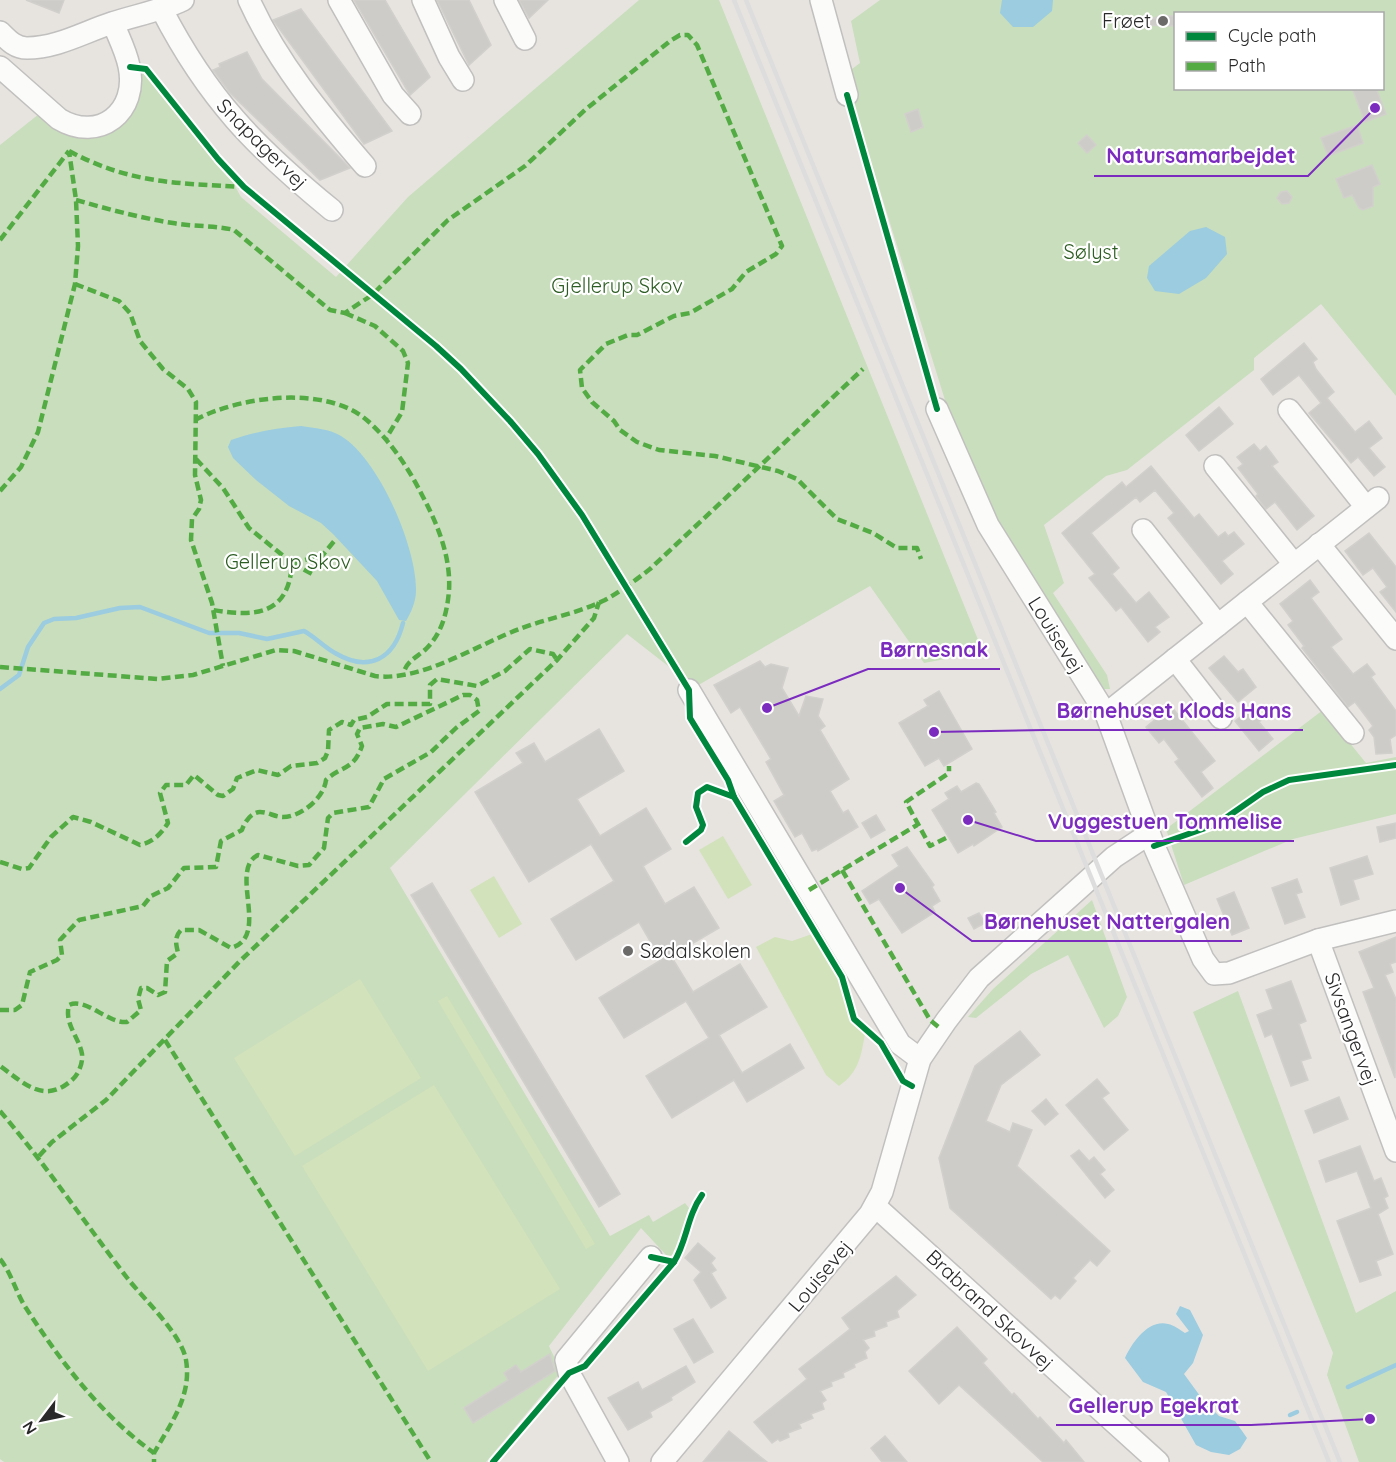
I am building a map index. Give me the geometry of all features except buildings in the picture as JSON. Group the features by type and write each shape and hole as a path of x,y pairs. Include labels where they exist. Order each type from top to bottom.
{"street":[{"path":"0,32 11,44 25,49 55,43 113,22 162,10 183,0"},
{"path":"249,0 278,54 333,129 365,166"},
{"path":"339,0 393,95 410,114"},
{"path":"423,0 449,57 463,81"},
{"path":"505,0 525,39"},
{"path":"821,0 847,95"},
{"name":"Snapagervej","path":"162,10 185,54 238,125 280,168 332,210"},
{"path":"0,67 70,126 80,129 104,124 122,111 128,100 130,85 130,67 113,22"},
{"name":"Louisevej","path":"663,1462 857,1233 875,1206 887,1177 921,1059 979,978 1114,856 1149,834 1106,714 987,525 938,409"},
{"path":"1106,714 1372,502 1289,410"},
{"path":"1215,466 1294,564"},
{"path":"1143,530 1218,625"},
{"path":"1319,544 1396,639"},
{"path":"1247,602 1353,733"},
{"path":"1175,659 1221,718"},
{"path":"689,690 900,1044 921,1059"},
{"path":"1149,834 1203,958 1214,974 1229,973 1318,940 1396,921"},
{"name":"Sivsangervej","path":"1318,940 1396,1151"},
{"name":"Brabrand Skovvej","path":"875,1206 1158,1462"},
{"path":"618,1462 569,1373 566,1360 651,1257"}],"green space":[{"name":"Gjellerup Skov","path":"639,0 719,0 983,652 924,663 870,586 695,687 627,634 390,868 610,1236 649,1215 653,1222 685,1203 689,1208 674,1255 667,1256 641,1228 549,1346 561,1372 486,1462 4,1462 0,1459 0,145 39,114 67,134 95,136 142,72 231,179 241,197 336,277 408,197"},
{"name":"Sølyst","path":"880,0 1396,0 1396,396 1321,304 1254,358 1254,370 1127,470 1106,476 1044,525 1064,583 1053,593 1107,675 1110,689 1104,689 992,518 949,413 844,75 860,63 851,21"},
{"path":"1323,710 1366,763 1396,757 1396,814 1293,839 1184,885 1166,829"},
{"path":"723,836 752,885 728,899 699,850"},
{"path":"494,876 522,924 499,938 470,890"},
{"path":"1092,900 1127,997 1118,1016 1104,1028 1068,955 1031,974 976,1018 968,1017 993,989"},
{"path":"812,934 838,979 850,1015 865,1034 855,1069 839,1086 826,1075 756,947 775,937 792,941"},
{"path":"360,979 421,1078 295,1156 234,1058"},
{"path":"1238,991 1356,1313 1396,1291 1396,1462 1359,1462 1327,1375 1333,1353 1193,1012"},
{"path":"447,996 595,1244 586,1249 438,1001"},
{"path":"434,1085 560,1289 428,1371 302,1166"}],"water":[{"path":"1002,0 1053,0 1052,11 1033,27 1013,27 1000,13"},
{"path":"1206,227 1225,237 1227,254 1206,278 1179,294 1155,291 1147,278 1149,266 1190,231"},
{"path":"301,426 327,430 341,436 369,464 382,484 403,529 415,573 415,599 406,621 399,620 377,581 333,534 321,523 289,506 256,480 233,458 228,447 231,440 248,435"},
{"path":"1180,1306 1190,1310 1203,1335 1193,1363 1184,1374 1203,1400 1219,1416 1235,1421 1247,1438 1240,1449 1229,1455 1211,1452 1196,1445 1166,1392 1143,1382 1125,1358 1136,1339 1154,1325 1168,1324 1185,1333 1189,1331 1176,1314"}],"waterway":[{"path":"0,689 19,675 28,647 44,623 54,619 76,618 120,608 140,607 209,633 239,633 267,639 304,631 335,653 359,662 369,662 386,654 393,646 403,623"},
{"path":"1348,1387 1396,1365"},
{"path":"1290,1415 1297,1412"}],"railway":[{"path":"734,0 1329,1462"},
{"path":"746,0 1340,1462"}],"marked path":[{"path":"76,200 161,221 234,230 330,310 345,313 372,295 448,220 525,166 585,110 670,41 680,35 688,35 697,45 782,246 776,254 746,272 732,289 690,313 674,316 637,335 628,335 606,344 580,370 582,388 592,402 614,421 620,430 637,442 659,450 715,456 778,471 797,479 837,519 873,533 897,548 917,548 921,559"},
{"path":"69,151 92,162 134,176 175,183 244,187"},
{"path":"0,240 69,151"},
{"path":"0,491 21,467 38,432 75,284 78,246 76,200 69,151"},
{"path":"75,284 119,301 130,313 140,341 163,369 188,389 196,402 195,475 201,500 199,509 192,519 191,540 212,603 223,666"},
{"path":"345,313 375,326 403,351 408,363 402,412 385,440"},
{"path":"0,667 158,679 193,675 276,650 294,651 375,676 393,676 431,668 522,628 595,605 628,585 650,569 863,369"},
{"path":"195,420 235,405 259,400 308,398 331,402 352,410 369,422 392,447 411,475 433,518 446,554 449,578 447,607 440,629 432,643 409,663 403,675"},
{"path":"196,459 223,488 249,528 292,563 290,580 284,593 277,603 268,609 243,613 213,610"},
{"path":"292,563 322,556 335,540"},
{"path":"292,563 314,575"},
{"path":"39,1156 52,1142 106,1100 240,961 557,660 594,618 599,602"},
{"path":"0,862 22,869 29,868 51,837 73,817 91,822 140,845 145,844 156,837 168,823 160,793 166,785 186,785 194,775 218,795 223,796 233,789 237,778 257,770 278,775 291,766 317,763 325,758 328,751 329,730 342,722 351,725 354,720 367,717 387,704 430,704 430,685 437,679 477,686 505,671 530,649 553,654 557,660"},
{"path":"0,1010 15,1010 22,1005 30,972 57,960 62,955 60,940 79,920 143,906 151,896 168,888 184,868 216,867 221,841 242,830 246,821 254,814 260,812 280,817 297,814 304,810 316,800 326,780 355,760 362,746 357,734 360,728 383,724 396,727 463,695 470,695 477,700 479,711 456,728 431,752 384,779 369,807 333,813 328,818 324,848 309,865 298,866 258,855 250,863 247,874 248,931 242,941 231,948 199,930 181,930 176,938 178,953 167,961 165,992 158,995 147,988 141,988 138,999 141,1010 127,1022 112,1019 90,1007 69,1005 68,1018 82,1054 82,1061 77,1074 63,1087 44,1091 35,1089 0,1066"},
{"path":"946,838 930,846 906,802 949,773 949,766"},
{"path":"809,890 917,825"},
{"path":"842,870 930,1020 941,1029"},
{"path":"165,1040 431,1462"},
{"path":"0,1111 128,1279 162,1318 183,1350 186,1360 186,1386 179,1409 154,1453 154,1462"},
{"path":"0,1259 26,1308 68,1368 99,1405 154,1453"}],"cycle path":[{"path":"130,67 146,69 218,159 244,187 436,346 461,369 538,454 582,515 689,690 690,718 728,780 734,797 842,977 854,1019 881,1043 903,1081 912,1086"},
{"path":"847,95 937,409"},
{"path":"1154,846 1217,824 1263,792 1289,780 1396,765"},
{"path":"686,842 701,830 703,825 696,807 698,793 707,787 734,797"},
{"path":"651,1257 674,1262 682,1246 693,1211 702,1195"},
{"path":"493,1462 569,1373 585,1366 674,1262"}],"place":[{"name":"Frøet","path":"1163,21"},
{"name":"Natursamarbejdet","path":"1375,108"},
{"name":"Børnesnak","path":"767,708"},
{"name":"Børnehuset Klods Hans","path":"934,732"},
{"name":"Vuggestuen Tommelise","path":"968,820"},
{"name":"Børnehuset Nattergalen","path":"900,888"},
{"name":"Sødalskolen","path":"628,951"},
{"name":"Gellerup Egekrat","path":"1370,1419"}],"park label":[{"name":"Gellerup Skov","path":"288,562"}]}
